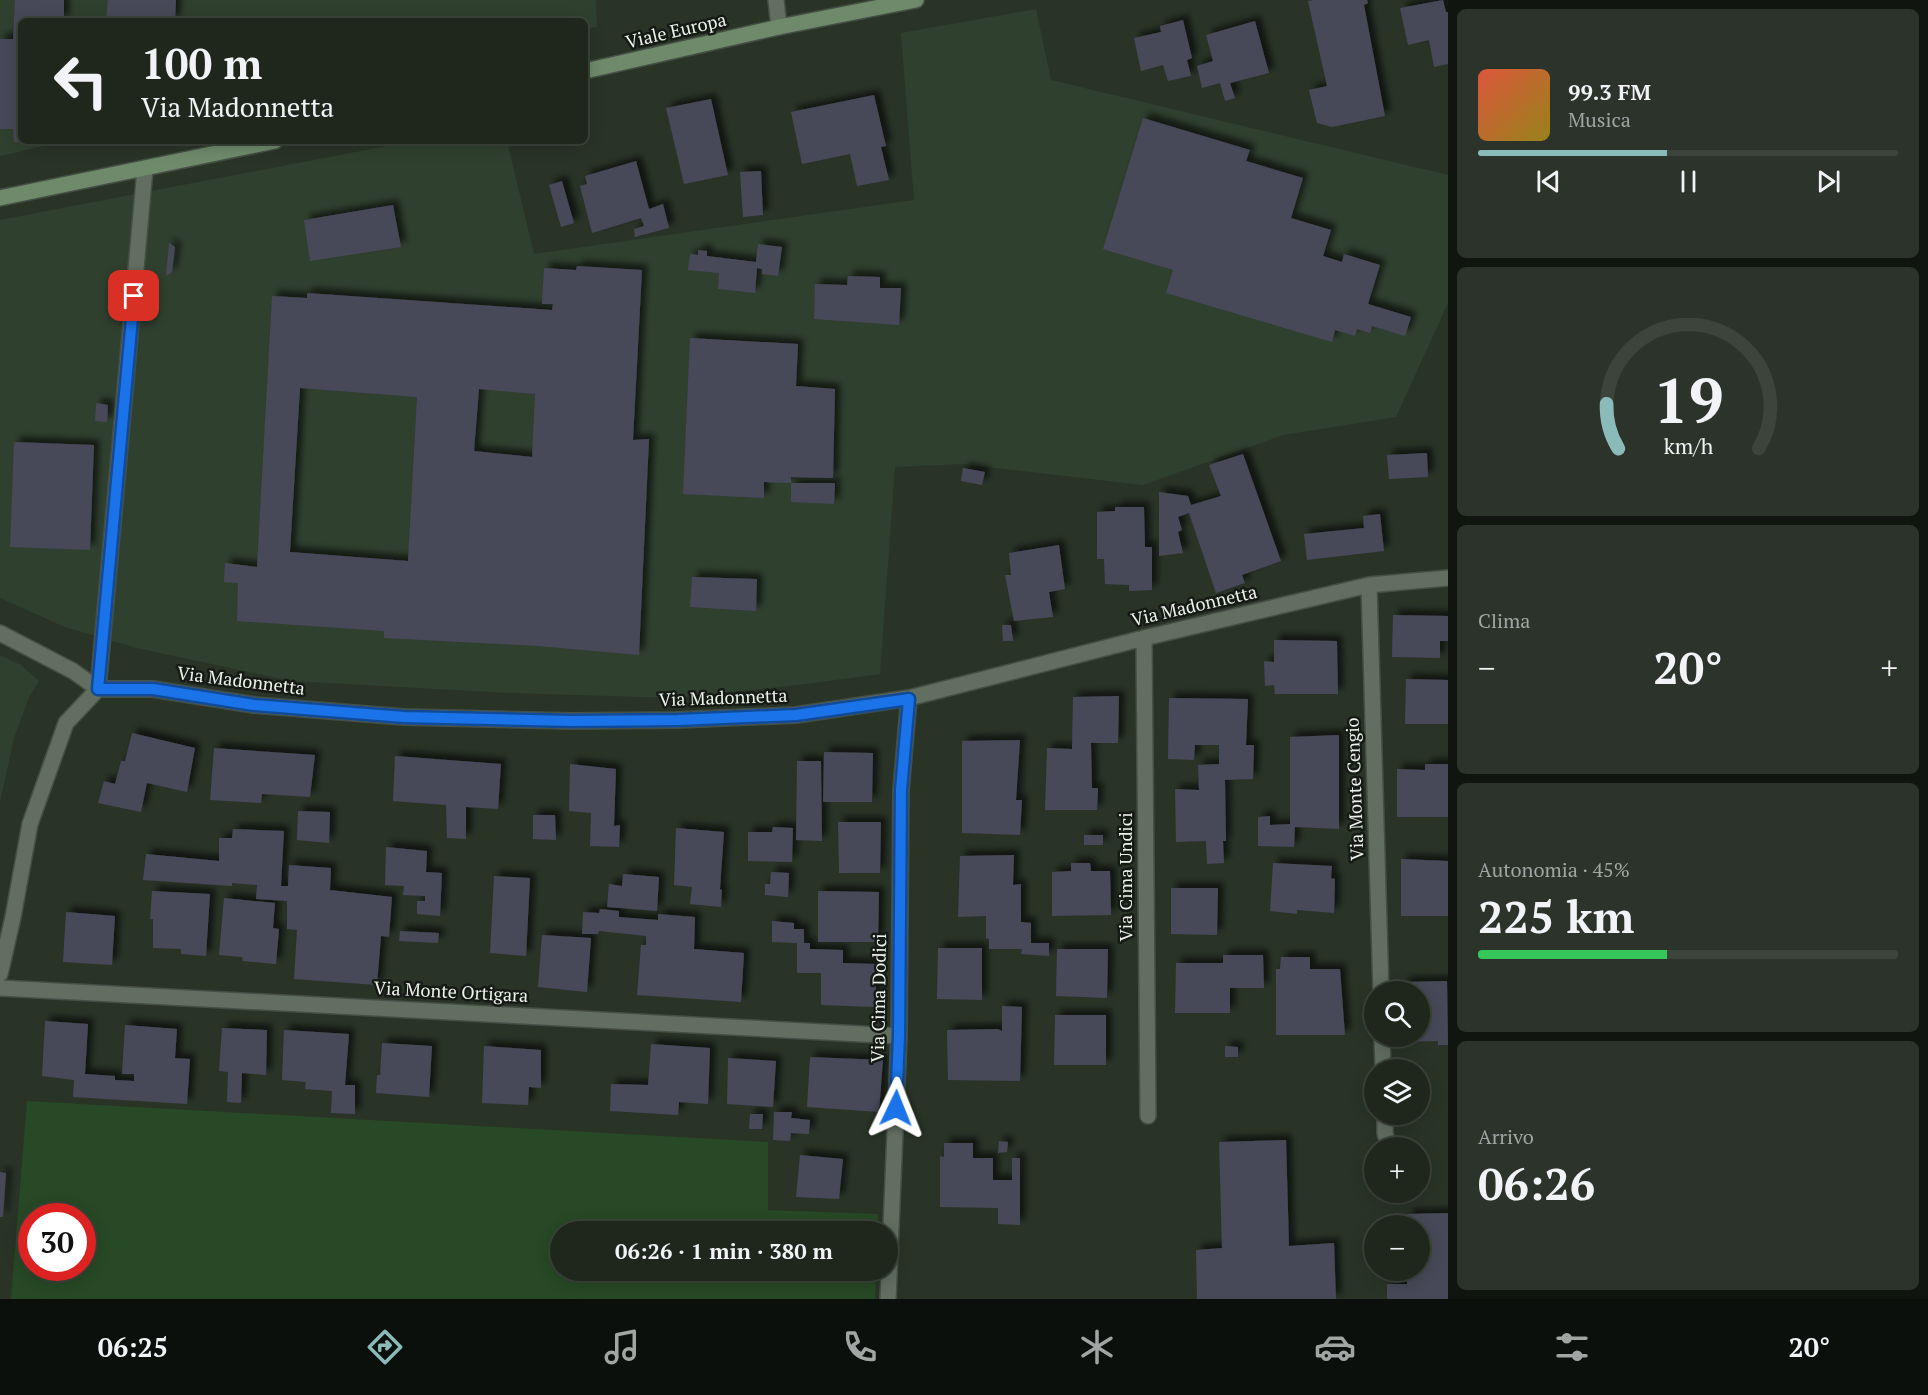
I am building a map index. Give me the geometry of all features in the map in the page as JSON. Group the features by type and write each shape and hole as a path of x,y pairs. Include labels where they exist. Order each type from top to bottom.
{"main road":[{"name":"Viale Europa","path":"588,70 779,27 916,0"},
{"path":"0,198 261,144"}],"street":[{"path":"776,0 779,27"},
{"path":"0,974 30,824 66,723 98,689 145,169"},
{"name":"Via Madonnetta","path":"98,689 153,689 254,705 404,717 571,721 678,720 796,715 909,699 1144,638 1369,585 1448,578"},
{"name":"Via Monte Cengio","path":"1369,585 1381,981"},
{"path":"4,638 73,671 98,689"},
{"name":"Via Cima Undici","path":"1144,638 1148,1116"},
{"name":"Via Cima Dodici","path":"888,1299 899,1036 901,790 909,699"},
{"name":"Via Monte Ortigara","path":"0,988 899,1036"}],"shaded area":[{"path":"0,0 596,0 597,27 588,28 588,18 18,18 18,144 53,144 0,156"},
{"path":"1036,9 1051,80 1448,175 1448,303 1396,417 1283,435 1143,485 962,464 895,467 880,674 797,685 678,698 511,693 291,681 137,648 65,627 0,598 0,220 397,144 508,144 534,254 914,200 901,33"},
{"path":"0,655 21,665 39,681 29,697 14,738 0,802"}],"green space":[{"path":"27,1101 768,1142 768,1210 878,1214 878,1221 550,1221 550,1281 876,1281 875,1299 11,1299 18,1212 18,1281 96,1281 96,1203 19,1203"}],"building":[{"path":"15,0 64,0 64,18 18,18 18,142 14,142 13,129 0,129 0,39 13,39"},
{"path":"108,0 176,0 175,18 106,18"},
{"path":"1367,0 1368,3 1364,5 1385,116 1332,127 1317,123 1309,90 1327,86 1308,1"},
{"path":"1443,0 1446,12 1448,12 1448,64 1434,67 1429,40 1408,45 1400,8"},
{"path":"1183,20 1192,58 1187,60 1191,76 1168,81 1163,65 1141,71 1134,38 1161,32 1160,26"},
{"path":"1255,21 1269,73 1230,83 1235,98 1225,101 1220,83 1202,88 1197,66 1213,61 1206,35"},
{"path":"874,95 886,146 881,147 889,180 857,186 850,154 802,164 791,112"},
{"path":"711,99 728,175 684,184 666,108"},
{"path":"1143,118 1250,150 1246,161 1303,178 1291,218 1331,230 1323,256 1342,262 1344,254 1380,265 1368,304 1411,317 1405,336 1372,326 1370,333 1357,329 1355,336 1335,330 1332,342 1166,293 1173,270 1103,249"},
{"path":"636,161 649,209 663,204 669,228 635,237 634,229 644,226 641,218 592,233 580,186 587,184 585,176"},
{"path":"761,171 763,215 743,217 740,172"},
{"path":"562,181 574,223 561,227 549,185"},
{"path":"393,205 401,247 310,261 304,220"},
{"path":"169,243 175,247 172,272 166,276"},
{"path":"758,244 782,247 778,276 762,274 762,269 757,268 755,293 718,289 719,273 688,270 690,254 698,255 698,250 707,251 707,256 756,262"},
{"path":"577,266 642,270 633,440 649,439 639,655 538,646 384,638 384,631 237,621 238,583 224,582 225,563 257,567 272,296 307,298 307,293 552,310 553,304 542,304 544,268 576,270","holes":["300,388 417,397 408,561 290,552","479,389 535,394 532,457 474,451"]},
{"path":"848,276 880,277 880,288 901,288 899,325 814,319 815,284 847,285"},
{"path":"690,338 798,344 796,386 835,389 833,478 791,477 791,483 764,482 764,498 683,494"},
{"path":"96,403 108,405 107,422 95,421"},
{"path":"14,442 94,445 90,550 10,547"},
{"path":"1427,453 1428,477 1389,479 1387,455"},
{"path":"1243,454 1281,561 1242,575 1245,583 1216,593 1189,513 1178,517 1182,530 1178,532 1183,553 1159,556 1159,492 1188,496 1191,505 1221,496 1209,465"},
{"path":"963,468 985,472 982,485 961,481"},
{"path":"791,483 835,483 834,504 791,502"},
{"path":"1115,507 1144,507 1145,547 1152,547 1152,590 1129,591 1129,585 1105,584 1104,559 1097,559 1097,512 1115,511"},
{"path":"1380,514 1384,551 1307,560 1304,534 1364,528 1363,516"},
{"path":"1059,545 1065,589 1049,592 1053,617 1014,621 1005,575 1011,575 1009,553"},
{"path":"692,577 757,579 756,611 690,607"},
{"path":"1393,615 1448,616 1448,641 1440,641 1440,658 1392,657"},
{"path":"1002,625 1011,625 1013,641 1003,641"},
{"path":"1274,640 1337,641 1338,694 1275,694 1274,685 1265,686 1264,661 1274,662"},
{"path":"1406,679 1448,680 1448,724 1405,724"},
{"path":"1119,696 1118,743 1091,743 1092,788 1098,788 1097,810 1045,810 1047,748 1072,749 1073,697"},
{"path":"1169,698 1248,699 1246,745 1254,745 1253,779 1225,780 1224,863 1207,864 1206,841 1176,842 1175,789 1199,790 1198,765 1219,764 1219,745 1195,745 1194,760 1168,759"},
{"path":"132,733 195,748 187,792 147,783 141,812 98,803 104,781 115,784 121,761 125,761"},
{"path":"1339,735 1339,829 1295,827 1294,847 1258,846 1258,817 1270,816 1270,825 1290,824 1290,737"},
{"path":"1020,740 1016,800 1022,800 1020,835 962,833 962,741"},
{"path":"214,748 315,755 310,797 262,794 261,803 210,800"},
{"path":"824,752 873,753 872,802 823,802"},
{"path":"395,756 501,764 498,809 466,807 466,839 447,838 446,805 393,801"},
{"path":"797,761 821,761 822,841 796,840"},
{"path":"570,764 616,769 614,826 620,825 619,847 590,846 591,813 569,811"},
{"path":"1425,764 1448,764 1448,817 1397,817 1397,769 1425,770"},
{"path":"298,811 330,812 329,843 297,840"},
{"path":"533,815 555,815 556,840 533,839"},
{"path":"838,822 881,822 880,873 839,873"},
{"path":"773,827 793,828 792,862 748,861 748,832 772,832"},
{"path":"676,828 724,832 721,907 690,904 692,887 674,885"},
{"path":"233,829 284,831 281,886 288,886 289,865 331,868 330,890 392,897 389,937 381,936 377,985 294,979 297,930 287,929 287,901 256,899 257,885 232,883 232,886 143,880 146,854 219,861 219,838 232,838"},
{"path":"1084,835 1103,835 1103,845 1084,845"},
{"path":"386,847 427,851 426,872 442,873 440,916 417,914 417,901 425,901 425,896 403,895 404,886 385,885"},
{"path":"1014,855 1013,885 1021,884 1021,922 1031,923 1031,943 1049,943 1049,956 1021,954 1022,949 989,949 989,939 986,938 986,916 958,917 960,856"},
{"path":"1401,859 1448,861 1448,916 1401,916"},
{"path":"1071,863 1090,863 1091,871 1110,871 1111,915 1052,916 1052,872 1071,871"},
{"path":"1273,863 1332,866 1331,878 1335,879 1334,913 1297,910 1297,914 1270,911"},
{"path":"771,872 789,873 788,897 765,895 765,884 770,884"},
{"path":"623,874 659,877 657,911 607,907 609,884 622,886"},
{"path":"494,876 530,878 526,956 490,953"},
{"path":"1171,888 1218,888 1217,935 1171,934"},
{"path":"152,891 210,894 206,956 181,954 181,949 153,948 153,919 150,919"},
{"path":"818,891 879,892 878,942 818,942"},
{"path":"224,898 275,903 273,928 279,929 276,964 243,961 242,957 219,955"},
{"path":"600,909 619,911 619,917 658,920 658,914 695,917 694,949 744,953 741,1002 637,995 641,945 646,945 646,936 599,931 598,934 582,934 583,912 599,913"},
{"path":"66,912 115,916 112,965 63,962"},
{"path":"772,921 794,923 794,929 804,929 804,943 810,943 810,949 843,950 843,963 877,964 875,1007 821,1005 821,973 797,973 797,943 772,942"},
{"path":"400,931 439,933 438,943 399,941"},
{"path":"542,935 591,938 587,992 538,987"},
{"path":"938,948 982,948 982,1000 937,999"},
{"path":"1057,949 1108,949 1107,998 1056,996"},
{"path":"1223,955 1263,955 1264,988 1230,988 1230,1013 1175,1013 1176,963 1223,963"},
{"path":"1281,957 1310,957 1310,969 1340,969 1345,1035 1276,1035 1276,969 1280,969"},
{"path":"1430,981 1447,981 1448,1045 1438,1045 1438,1041 1430,1041"},
{"path":"1002,1006 1022,1007 1020,1081 948,1080 947,1030 998,1029 1002,1031"},
{"path":"1055,1015 1106,1015 1106,1065 1054,1065"},
{"path":"45,1021 88,1024 85,1074 115,1076 115,1080 134,1081 134,1074 122,1074 125,1025 177,1029 175,1058 190,1059 187,1104 73,1097 74,1080 42,1076"},
{"path":"222,1028 267,1030 266,1075 242,1073 241,1103 227,1102 228,1072 219,1071"},
{"path":"284,1030 349,1034 345,1085 355,1085 355,1114 331,1113 332,1091 305,1089 306,1082 282,1080"},
{"path":"382,1043 432,1046 429,1097 376,1093 377,1075 380,1075"},
{"path":"651,1044 710,1048 708,1104 679,1102 678,1115 610,1111 611,1084 648,1085"},
{"path":"484,1046 541,1050 541,1088 529,1087 528,1105 482,1103"},
{"path":"1225,1046 1238,1047 1238,1057 1225,1057"},
{"path":"810,1057 883,1060 879,1112 807,1107"},
{"path":"728,1058 776,1061 773,1107 727,1104"},
{"path":"774,1112 792,1112 791,1118 810,1120 809,1134 791,1133 790,1141 773,1140"},
{"path":"750,1114 763,1114 762,1129 749,1129"},
{"path":"1286,1140 1289,1246 1334,1243 1336,1299 1197,1299 1196,1250 1222,1248 1219,1142"},
{"path":"999,1141 1008,1142 1007,1152 998,1153"},
{"path":"944,1143 973,1143 973,1158 993,1158 993,1180 1012,1180 1012,1158 1020,1158 1020,1225 998,1224 998,1208 940,1207 940,1156 944,1157"},
{"path":"800,1155 843,1159 839,1199 796,1197"},
{"path":"0,1172 6,1173 3,1217 0,1217"},
{"path":"1448,1213 1448,1299 1387,1299 1387,1284 1430,1281 1430,1215 1407,1214"}],"route":[{"path":"134,296 98,689 153,689 254,705 404,717 571,721 678,720 796,715 909,699 901,790 899,1036 896,1108"}]}
